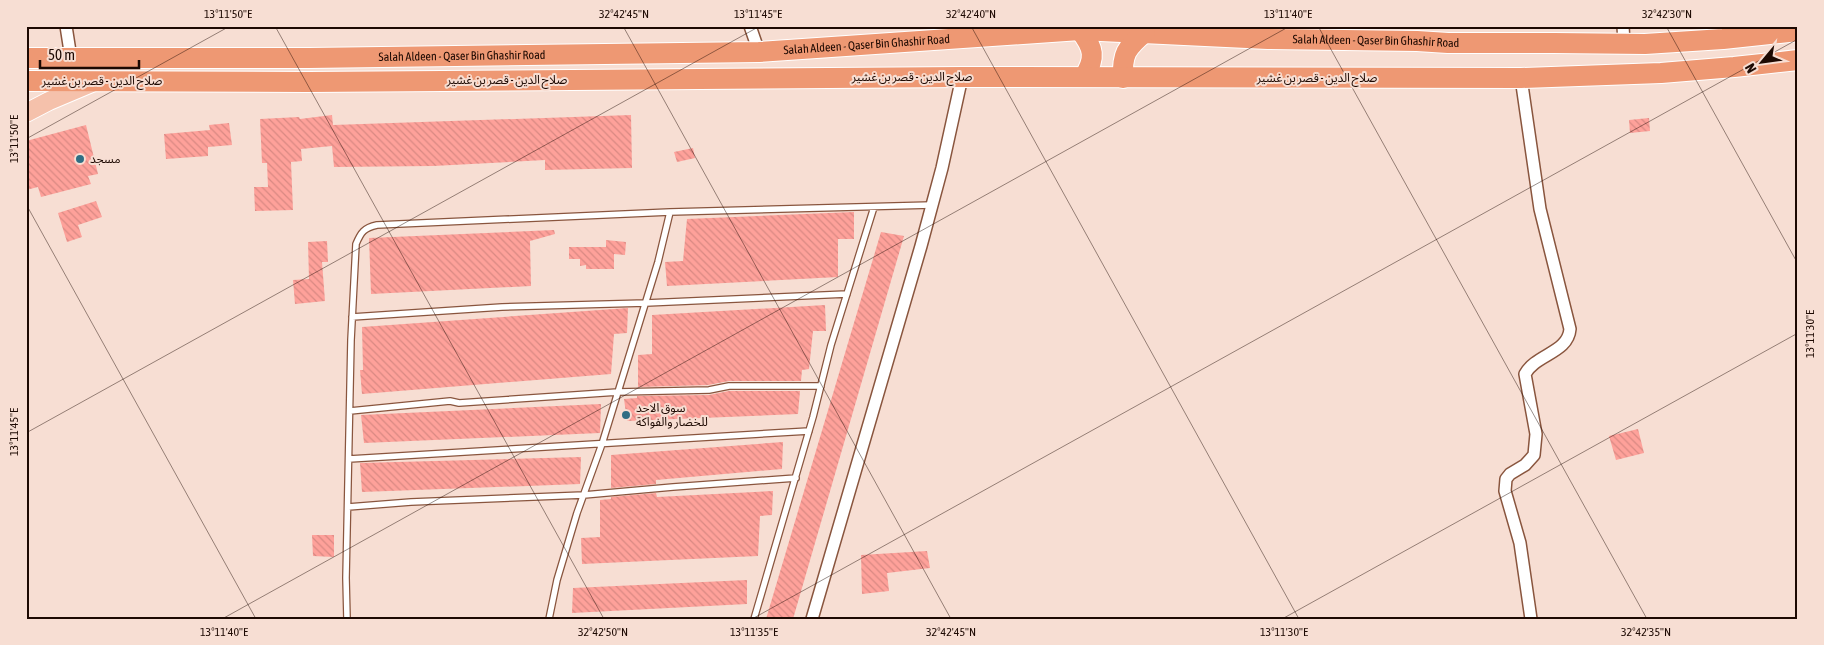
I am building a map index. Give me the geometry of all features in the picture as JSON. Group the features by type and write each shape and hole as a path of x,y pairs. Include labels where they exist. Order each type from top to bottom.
{"highway":[{"name":"Salah Aldeen - Qaser Bin Ghashir Road","path":"26,58 309,58 759,52 1080,30 1268,39 1415,34 1448,43 1624,35 1645,44 1723,39 1798,31"},
{"path":"1080,30 1089,44 1092,59 1091,66 1084,77"},
{"path":"1124,78 1123,67 1126,51 1131,43 1145,32"},
{"name":"صلاح الدين - قصر بن غشير","path":"26,81 962,77 1522,78 1661,73 1798,60"}],"main road":[{"path":"26,113 49,101 96,82"}],"street":[{"path":"66,26 71,58"},
{"path":"750,26 759,52"},
{"path":"812,619 932,205 962,77"},
{"path":"1522,78 1540,209 1570,329 1570,336 1564,344 1532,366 1525,374 1536,434 1534,455 1531,461 1510,474 1506,479 1505,491 1520,543 1530,619"}],"lane":[{"path":"348,619 352,317 356,244 360,232 366,227 670,212 932,205"},
{"path":"754,619 796,478 831,345 874,207"},
{"path":"549,619 557,580 646,303 670,212"},
{"path":"352,317 502,307 847,294"},
{"path":"350,411 450,401 459,403 618,392 709,390 729,386 821,386"},
{"path":"349,459 809,431"},
{"path":"348,507 411,502 584,495 673,486 796,478"}],"building":[{"path":"332,115 333,125 631,115 632,168 545,170 545,160 433,166 334,167 332,146 301,149 302,161 291,162 293,210 255,211 254,187 268,187 267,163 262,163 260,119 299,117 300,119"},
{"path":"1649,118 1650,131 1630,133 1629,120"},
{"path":"229,123 232,145 208,147 208,156 166,159 164,134 210,130 209,125"},
{"path":"86,125 98,174 88,176 91,184 41,197 38,187 26,190 26,141"},
{"path":"693,148 695,158 677,162 674,152"},
{"path":"96,201 102,217 78,225 82,237 67,242 58,213"},
{"path":"854,212 854,239 838,239 838,277 667,286 665,262 683,261 687,219"},
{"path":"554,230 555,234 530,241 531,286 371,294 369,238"},
{"path":"881,232 904,236 793,619 766,619"},
{"path":"606,240 626,242 625,255 614,254 614,269 586,269 586,265 580,266 580,259 569,259 569,247 606,247"},
{"path":"327,241 328,262 322,262 325,301 295,304 293,280 309,279 308,242"},
{"path":"825,305 826,331 813,331 809,369 802,370 801,381 729,381 708,385 638,387 638,355 652,354 652,315"},
{"path":"628,308 627,333 614,334 611,374 362,394 360,370 363,370 362,327"},
{"path":"729,391 800,391 798,414 627,421 624,399 637,398 637,396 709,395"},
{"path":"601,404 600,433 364,443 361,415"},
{"path":"1638,429 1644,453 1616,460 1609,436"},
{"path":"783,442 782,469 656,480 656,484 611,488 611,455"},
{"path":"581,457 580,484 362,492 360,463"},
{"path":"773,491 772,515 760,516 758,556 582,564 581,538 600,537 600,500 611,499 611,497 656,493 657,497"},
{"path":"312,535 334,535 334,557 313,556"},
{"path":"927,551 930,568 887,573 889,591 862,594 861,555"},
{"path":"747,580 747,604 572,613 573,588"}],"place":[{"name":"مسجد","path":"80,159"},
{"name":"سوق الاحد للخضار والفواكة","path":"626,415"}]}
